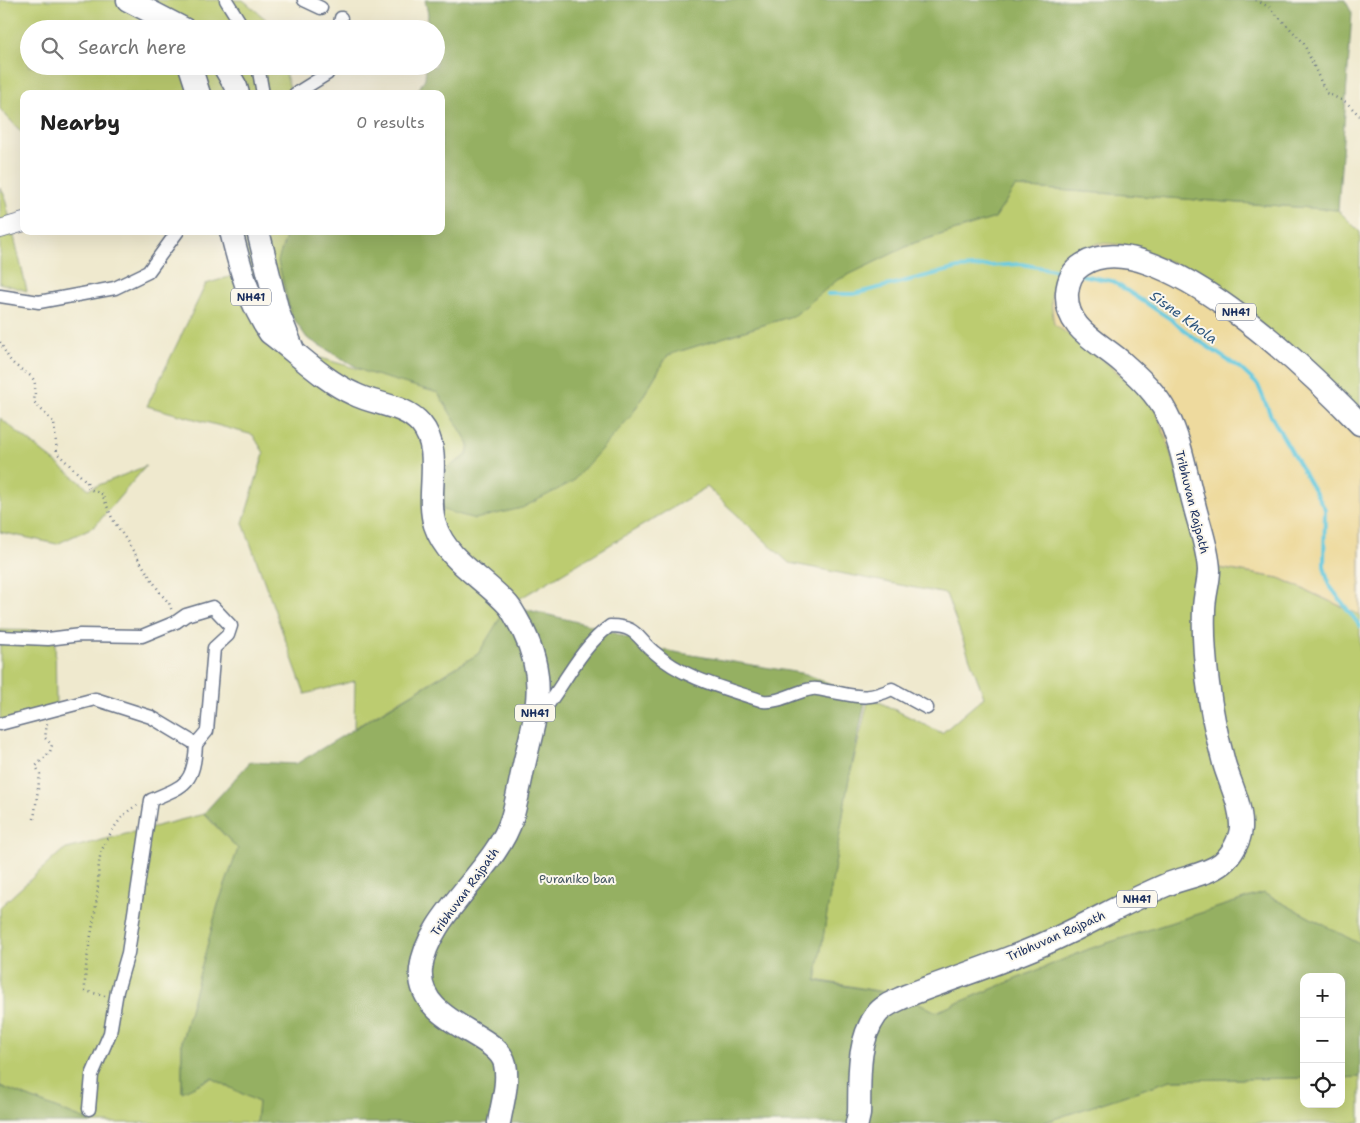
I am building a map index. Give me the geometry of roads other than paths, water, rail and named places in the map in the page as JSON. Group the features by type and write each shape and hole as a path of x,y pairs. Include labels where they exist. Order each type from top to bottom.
{"highway":[{"path":"122,0 145,20"},
{"path":"128,0 167,20"},
{"path":"193,75 198,90"},
{"path":"229,75 237,90"},
{"name":"Tribhuvan Rajpath","path":"232,235 241,273 260,319 270,333 354,395 406,412 421,424 430,440 432,510 436,526 445,546 508,605 530,646 537,668 538,697 512,819 494,854 471,881 428,942 421,966 420,980 427,996 436,1009 460,1028 494,1048 505,1061 507,1078 499,1123"},
{"name":"NH41","path":"259,235 278,312 293,350"},
{"name":"Tribhuvan Rajpath","path":"857,1123 859,1114 860,1060 869,1030 877,1014 886,1006 906,996 1038,946 1169,883 1199,874 1222,863 1237,844 1241,829 1239,808 1224,764 1208,682 1204,609 1209,568 1177,443 1167,415 1151,390 1119,359 1088,338 1077,326 1070,313 1067,300 1068,287 1073,272 1096,258 1124,257 1154,264 1173,274 1268,336 1360,424"}],"street":[{"path":"304,0 321,8"},
{"path":"231,2 240,20"},
{"path":"260,75 262,90"},
{"path":"301,90 325,75"},
{"path":"0,229 20,223"},
{"path":"0,296 39,302 115,288 148,272 175,235"},
{"path":"0,637 40,639 80,635 142,636 176,622 186,615 213,607 231,626 228,635 214,648 207,731 196,744 195,768 182,787 151,800 128,954 116,998 110,1033 92,1075 89,1109"},
{"path":"533,724 549,705 591,642 610,626 625,626 639,634 653,652 684,672 706,682 763,701 772,702 812,689 843,693 860,698 880,694 892,689 927,708"},
{"path":"0,724 56,707 95,699 151,717 196,744"}],"waterway":[{"name":"Sisne Khola","path":"828,294 854,294 958,268 1021,264 1065,272"},
{"name":"Sisne Khola","path":"1081,275 1112,281 1172,320 1193,337 1241,369 1258,385 1271,416 1325,509 1324,566 1329,585 1360,626"}],"park label":[{"name":"Puraniko ban","path":"577,879"}]}
